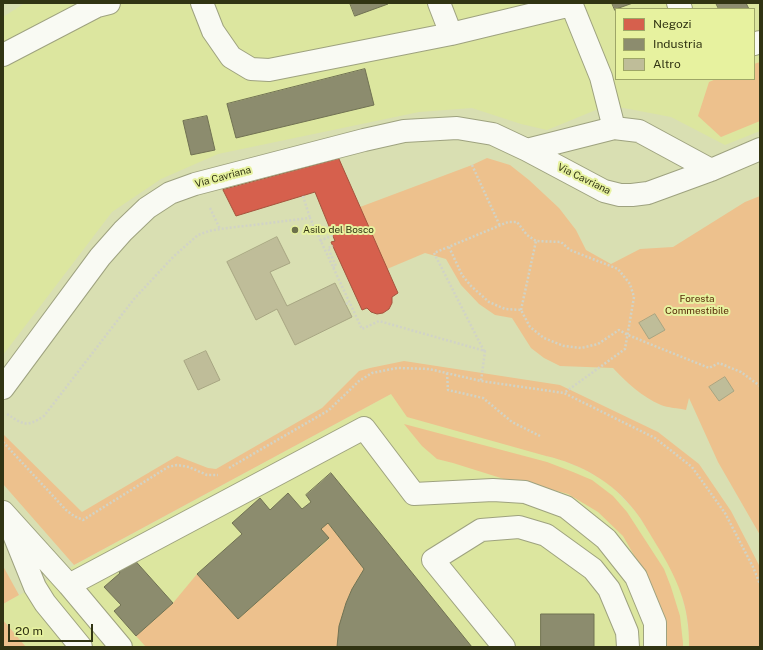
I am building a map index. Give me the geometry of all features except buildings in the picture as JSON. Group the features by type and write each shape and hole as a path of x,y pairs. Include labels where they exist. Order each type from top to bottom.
{"street":[{"path":"3,55 97,6 109,3"},
{"path":"202,3 213,31 231,57 251,69 269,70 451,34 512,11 571,4 609,76 614,128"},
{"path":"439,3 451,34"},
{"name":"Via Cavriana","path":"3,388 100,257 123,231 148,208 170,193 195,184 404,131 457,128 493,134 527,150 604,191 620,195 648,193 711,170 760,149"},
{"path":"527,150 614,128 639,131 711,170"},
{"path":"69,585 364,428 414,494 493,490 525,492 566,507 606,538 636,577 655,623 655,647"},
{"path":"5,514 69,585 121,647"},
{"path":"5,514 35,587 45,603 81,647"},
{"path":"504,647 433,560 481,530 519,527 546,535 593,568 609,589 627,632 628,647"}],"path":[{"path":"472,165 500,226"},
{"path":"303,196 310,218 320,241 362,329 379,321 485,351"},
{"path":"3,412 22,423 29,424 44,416 134,299 174,256 198,235 209,231 310,218"},
{"path":"482,381 485,351 434,253 508,222 517,222 527,236 536,241 561,242 570,250 618,269 630,284 634,297 625,349 564,393"},
{"path":"320,241 333,235"},
{"path":"536,241 521,310 530,327 544,338 564,346 581,348 598,344 619,330 709,368 719,363 741,372 760,386"},
{"path":"333,246 328,248 336,266 333,268"},
{"path":"448,247 462,275 471,286 489,302 505,309 521,310"},
{"path":"346,304 350,302"},
{"path":"447,373 448,390 483,398 512,422 540,436"}],"shaded area":[{"path":"25,3 760,3 760,131 725,145 671,117 608,105 547,130 521,124 472,108 419,112 218,154 161,179 112,212 3,355 3,17"},
{"path":"391,394 546,456 559,459 583,469 606,482 634,510 670,566 680,589 686,613 689,647 26,647 3,620 3,604"}],"green space":[{"path":"760,62 760,121 721,137 698,116 709,82 714,80 755,80 755,64"},
{"name":"Foresta Commestibile","path":"487,158 510,165 529,180 559,208 576,230 586,250 611,264 640,249 673,247 745,202 760,196 760,535 718,462 689,398 686,410 664,406 654,402 641,393 629,384 613,368 560,366 544,358 531,348 512,318 495,315 479,304 461,285 446,259 425,253 387,269 360,207"},
{"path":"404,361 560,385 658,432 699,464 731,511 760,567 760,647 689,647 689,632 685,605 670,569 638,515 617,491 606,483 584,469 559,459 407,417 391,394 74,565 3,484 3,434 82,512 177,456 208,468 216,469 322,408 359,371"},
{"path":"404,424 547,462 592,480 613,496 627,512 664,569 680,616 683,647 663,647 650,583 623,536 598,512 568,494 504,479 437,459 422,446"},
{"path":"328,523 364,569 345,606 340,625 337,647 146,647 136,636 173,603 197,574 238,619 329,539 321,529"},
{"path":"3,566 19,595 3,604"},
{"path":"3,620 26,647 3,647"}],"place":[{"name":"Asilo del Bosco","path":"295,230"}]}
